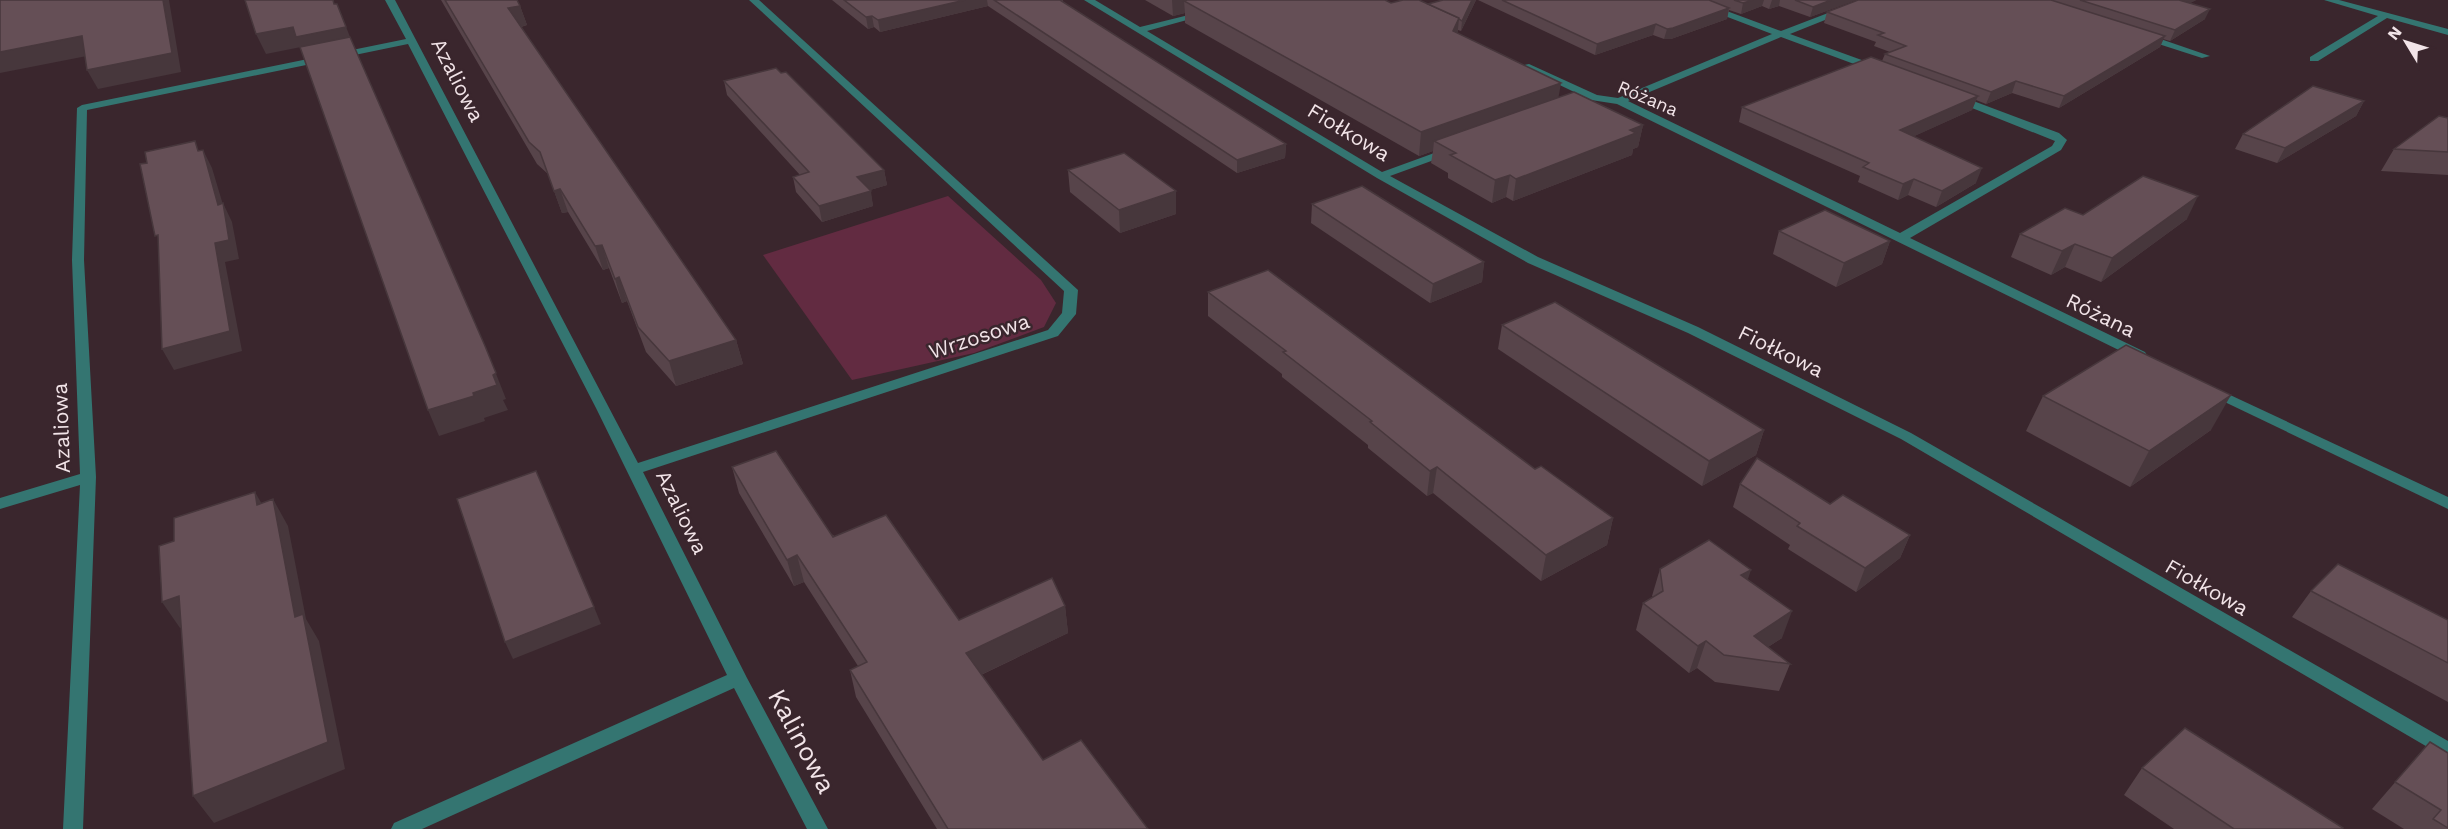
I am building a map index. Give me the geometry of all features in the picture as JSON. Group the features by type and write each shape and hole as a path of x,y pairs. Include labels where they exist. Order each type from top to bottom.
{"street":[{"name":"Azaliowa","path":"390,0 634,470 738,678"},
{"name":"Wrzosowa","path":"634,470 1053,333 1069,314 1071,290 754,0"},
{"name":"Fiołkowa","path":"1089,0 1381,176 1533,260 1693,330 1906,436 2448,751"},
{"path":"1688,0 1891,74"},
{"path":"1619,101 1870,0"},
{"path":"2329,0 2448,32"},
{"path":"1138,30 1217,9"},
{"path":"2313,59 2386,15"},
{"path":"2138,35 2205,56"},
{"name":"Azaliowa","path":"73,829 88,477 78,260 82,108 410,40"},
{"name":"Różana","path":"1509,59 1595,98 1619,101 2157,364"},
{"path":"1899,239 2057,148 2061,140 2055,135 1945,94"},
{"path":"1575,105 1595,98"},
{"path":"1381,176 1459,147"},
{"path":"2200,384 2448,504"},
{"path":"0,504 88,477"},
{"path":"401,829 738,678"},
{"name":"Kalinowa","path":"738,678 818,829"}],"shaded area":[{"path":"948,196 1041,280 1056,303 1044,327 974,353 852,380 763,255"}],"building":[{"path":"0,0 163,0 172,53 87,70 82,36 0,52"},
{"path":"245,0 333,0 334,4 337,4 346,27 296,37 293,27 256,34"},
{"path":"445,0 517,0 520,6 508,8 736,340 669,361 638,327 619,277 615,279 602,245 595,246 560,189 554,191 540,152 529,142"},
{"path":"844,0 965,0 878,20 872,16 866,17"},
{"path":"994,0 1060,0 1286,144 1237,160"},
{"path":"1385,0 1391,3 1419,0 1459,18 1453,31 1561,83 1421,132 1184,1"},
{"path":"1443,0 1472,0 1462,21 1428,4"},
{"path":"1502,0 1709,0 1729,8 1673,28 1667,29 1656,24 1597,44"},
{"path":"1734,0 1753,0 1743,3"},
{"path":"1795,0 1831,0 1813,7"},
{"path":"1858,0 2051,0 2165,36 2064,96 2016,81 1991,92 1885,54 1906,46 1878,35 1884,33 1827,12"},
{"path":"2080,0 2179,0 2210,9 2175,30"},
{"path":"350,37 496,373 493,375 497,385 473,393 474,396 428,410 300,47"},
{"path":"1871,57 1978,96 1900,130 1982,168 1942,191 1914,179 1903,184 1863,167 1869,163 1742,107"},
{"path":"776,68 781,73 786,72 884,170 857,177 871,191 819,206 793,177 809,172 724,81"},
{"path":"2313,86 2364,101 2285,148 2243,134"},
{"path":"1574,92 1643,125 1630,130 1636,133 1516,179 1510,175 1495,180 1450,155 1456,153 1434,141"},
{"path":"2439,116 2448,118 2448,152 2394,149"},
{"path":"195,141 198,151 203,150 218,205 223,203 229,240 215,243 230,331 162,349 158,235 155,236 140,164 147,163 145,152"},
{"path":"1124,153 1176,191 1119,210 1068,170"},
{"path":"2143,176 2198,196 2112,258 2075,244 2062,251 2020,234 2065,208 2083,215"},
{"path":"1362,186 1484,262 1433,284 1312,204"},
{"path":"1825,210 1890,241 1844,263 1779,231"},
{"path":"1268,270 1535,469 1541,466 1613,518 1546,555 1437,467 1430,471 1370,422 1372,421 1283,352 1286,351 1208,292"},
{"path":"1555,302 1764,430 1709,461 1502,325"},
{"path":"2126,345 2231,395 2149,451 2043,396"},
{"path":"776,451 833,537 886,515 959,620 1052,578 1065,606 966,653 1043,760 1081,740 1148,829 948,829 850,670 867,662 797,555 787,560 732,467"},
{"path":"1757,458 1830,504 1843,495 1910,535 1865,568 1797,526 1800,523 1740,484"},
{"path":"536,471 594,607 505,642 457,499"},
{"path":"255,492 257,505 273,499 295,617 303,614 328,742 193,796 179,596 162,602 159,546 174,541 174,518"},
{"path":"1709,540 1751,570 1741,575 1792,611 1754,636 1790,664 1724,655 1706,641 1698,646 1643,603 1663,591 1660,569"},
{"path":"2338,564 2448,620 2448,663 2311,591"},
{"path":"2185,728 2343,828 2234,829 2142,768"},
{"path":"2430,742 2448,753 2448,828 2433,819 2441,810 2395,782"}]}
